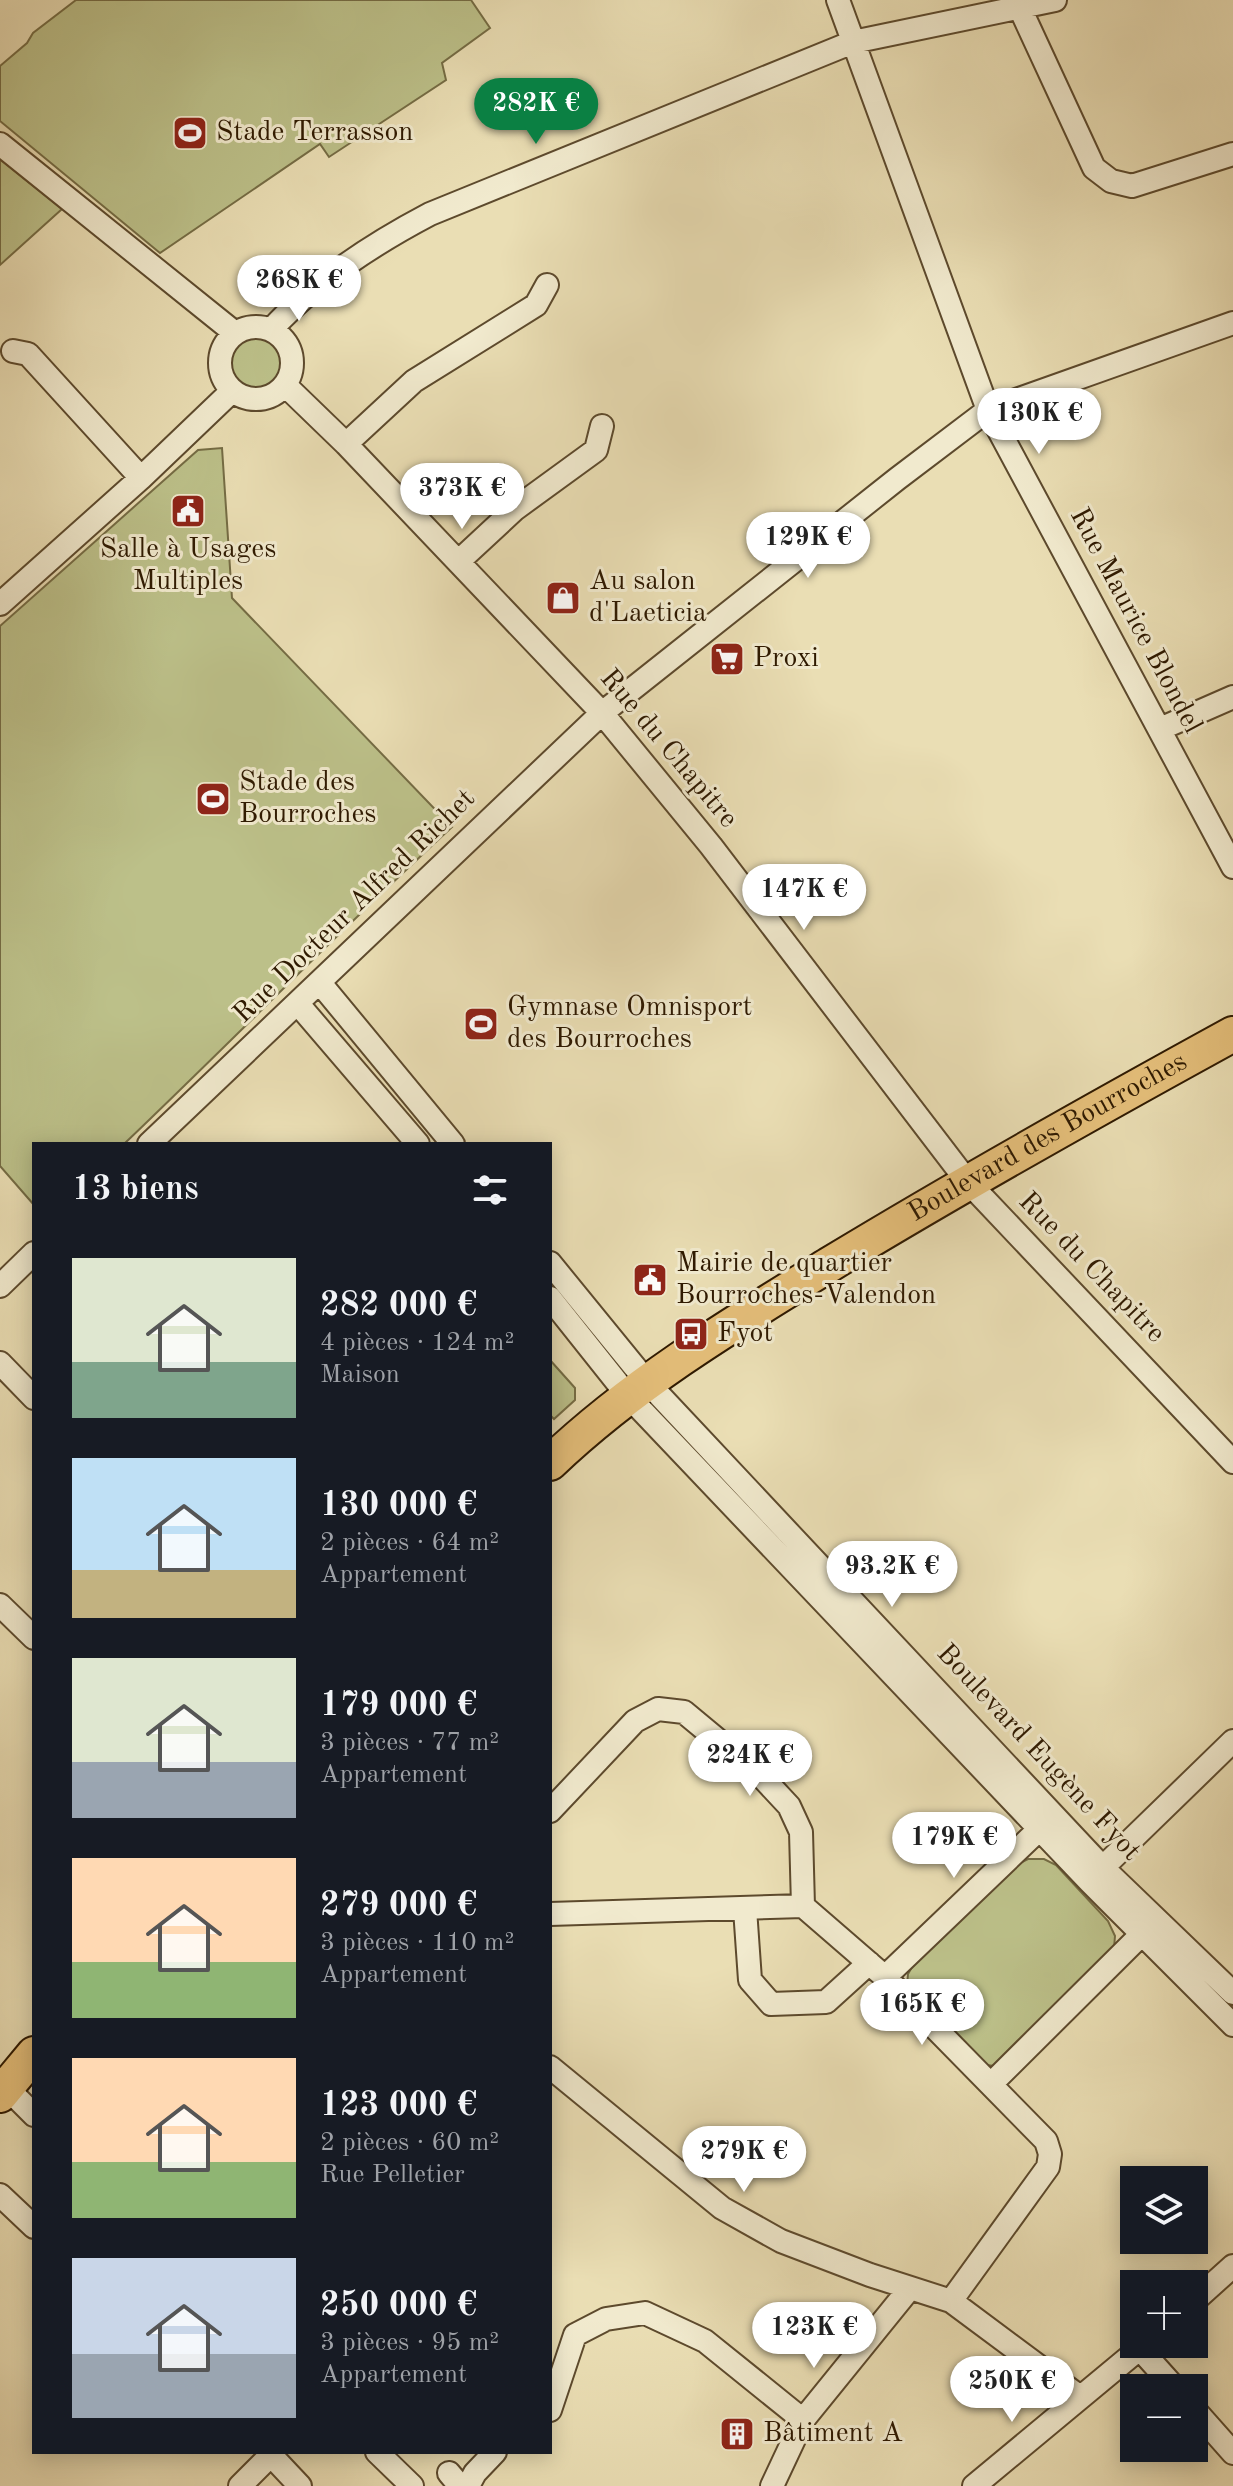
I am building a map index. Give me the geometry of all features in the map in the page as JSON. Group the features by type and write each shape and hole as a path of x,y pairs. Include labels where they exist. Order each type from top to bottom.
{"main road":[{"name":"Boulevard des Bourroches","path":"552,1461 637,1389 739,1320 967,1181 1233,1034"},
{"path":"3,2091 32,2056"}],"street":[{"name":"Rue Maurice Blondel","path":"838,0 988,410 1233,867"},
{"path":"271,330 288,311 377,242 430,214 853,42 1055,0"},
{"path":"1019,6 1094,168 1111,181 1132,186 1233,154"},
{"path":"0,144 235,333"},
{"path":"346,444 414,381 536,305 547,285"},
{"name":"Rue Docteur Alfred Richet","path":"151,1142 602,713 988,410 1233,323"},
{"path":"246,328 271,330 280,336 291,354 290,376 277,393 255,400 244,398 232,391 221,373 221,351 235,333 246,328"},
{"path":"13,351 28,354 141,478"},
{"name":"Rue du Chapitre","path":"285,385 346,444 602,713 711,846 967,1181 1233,1462"},
{"path":"5,591 141,478 232,391"},
{"path":"459,561 515,509 596,450 602,426"},
{"path":"1160,729 1233,697"},
{"path":"320,983 451,1142"},
{"path":"298,1004 416,1142"},
{"path":"0,1286 32,1255"},
{"name":"Boulevard Eugène Fyot","path":"552,1266 637,1389"},
{"name":"Boulevard Eugène Fyot","path":"552,1300 1096,1875 1149,1926 1233,1993"},
{"path":"0,1363 32,1396"},
{"path":"0,1605 32,1636"},
{"path":"552,1809 635,1721 658,1709 684,1712 761,1776 789,1806 801,1832 803,1906"},
{"path":"1096,1875 1233,1741"},
{"path":"745,1909 750,1980 771,2004 826,2002 877,1970 1047,1822"},
{"path":"552,1914 803,1906 877,1970 1046,2141 1050,2154 1048,2167 951,2301"},
{"path":"991,2084 1149,1926"},
{"name":"Boulevard Eugène Fyot","path":"1149,1926 1233,2025"},
{"path":"552,2069 722,2208 781,2241 951,2301 1080,2397"},
{"path":"3,2091 32,2113"},
{"path":"0,2195 32,2225"},
{"path":"1208,2288 1233,2266"},
{"path":"772,2486 803,2420 910,2288"},
{"path":"552,2404 575,2335 606,2319 645,2313 705,2341 803,2420"},
{"path":"984,2483 1127,2358"},
{"path":"1151,2358 1164,2374"},
{"path":"1208,2425 1233,2453"},
{"path":"240,2486 268,2454"},
{"path":"270,2454 300,2486"},
{"path":"379,2454 412,2486"},
{"path":"468,2486 475,2473 493,2454"}],"green space":[{"name":"Stade Terrasson","path":"76,0 471,0 490,28 442,63 446,80 329,157 320,144 160,253 0,121 0,66 27,43 33,33"},
{"path":"0,159 62,209 0,265"},
{"path":"257,337 276,345 284,364 276,383 257,391 238,383 230,364 238,345"},
{"name":"Stade des Bourroches","path":"222,448 232,598 452,827 126,1142 32,1142 32,1203 0,1166 0,626 198,450"},
{"path":"552,1362 575,1388 575,1400 554,1419"},
{"path":"1028,1859 1044,1859 1056,1865 1108,1921 1115,1936 1114,1948 994,2066 987,2065 907,1985 908,1974 1016,1865"}],"place":[{"name":"Stade Terrasson","path":"190,133"},
{"name":"Salle à Usages Multiples","path":"188,511"},
{"name":"Au salon d'Laeticia","path":"563,598"},
{"name":"Proxi","path":"727,659"},
{"name":"Stade des Bourroches","path":"213,799"},
{"name":"Gymnase Omnisport des Bourroches","path":"481,1024"},
{"name":"Mairie de quartier Bourroches-Valendon","path":"650,1280"},
{"name":"Fyot","path":"691,1334"},
{"name":"Bâtiment A","path":"737,2434"}]}
